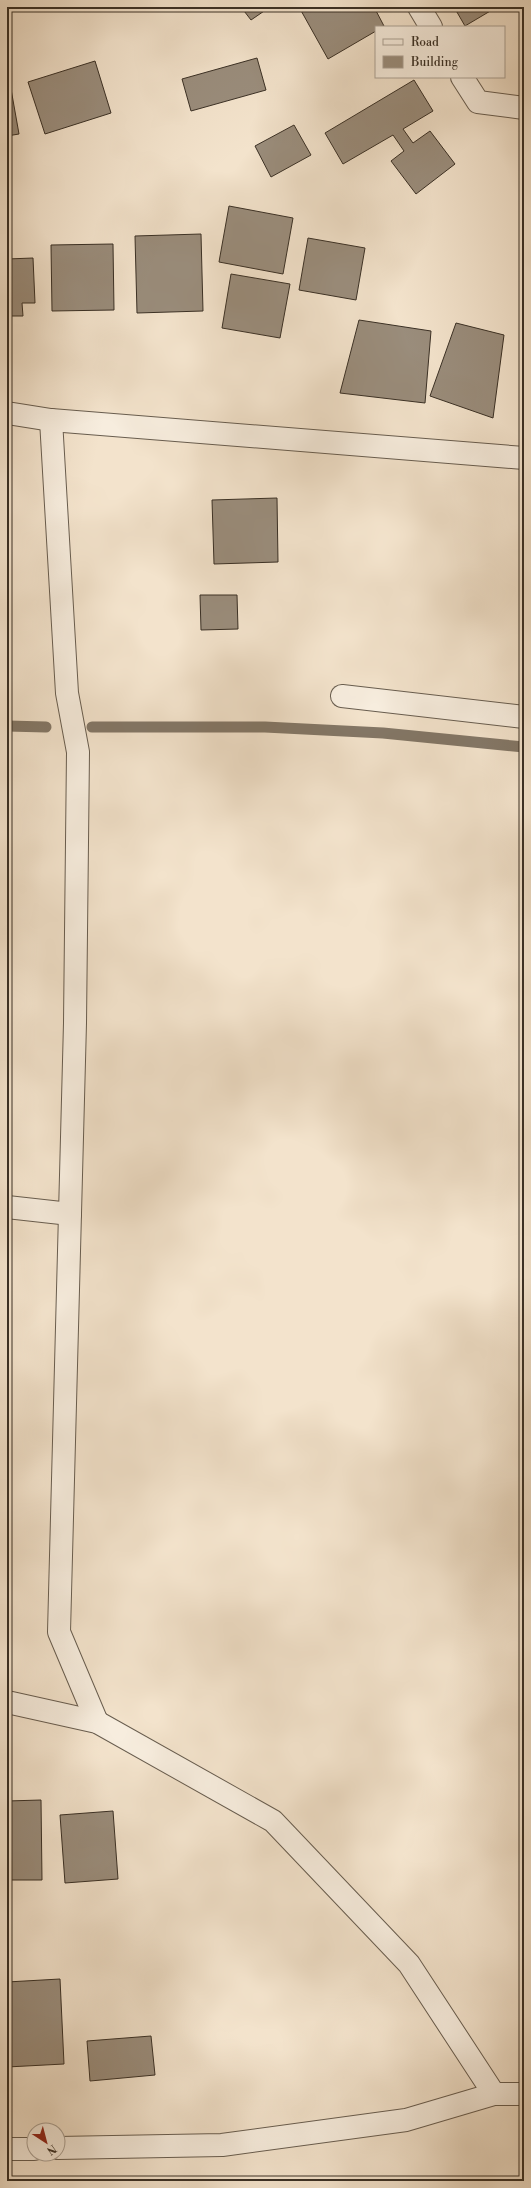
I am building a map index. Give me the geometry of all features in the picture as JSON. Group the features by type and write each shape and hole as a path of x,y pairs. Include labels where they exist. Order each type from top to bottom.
{"street":[{"path":"419,7 430,26"},
{"path":"463,78 478,102 524,108"},
{"path":"7,413 51,420 524,458"},
{"path":"51,420 67,693 78,752 75,1023 59,1632 97,1722"},
{"path":"342,696 524,717"},
{"path":"7,1207 70,1214"},
{"path":"7,1702 97,1722 273,1821 409,1964 494,2094"},
{"path":"66,2148 222,2145 406,2120 494,2094 524,2094"},
{"path":"7,2149 26,2149"}],"building":[{"path":"241,7 270,7 251,20"},
{"path":"299,7 374,7 384,26 375,26 375,32 328,59"},
{"path":"454,7 497,7 465,26"},
{"path":"257,58 266,90 191,111 182,79"},
{"path":"95,61 111,113 45,134 28,82"},
{"path":"414,80 433,111 403,129 413,143 430,131 455,164 416,194 391,161 404,151 393,135 343,164 325,133"},
{"path":"11,89 19,134 7,136 7,90"},
{"path":"294,125 311,155 271,177 255,146"},
{"path":"521,148 524,148 524,194"},
{"path":"229,206 293,218 283,274 219,262"},
{"path":"201,234 203,311 137,313 135,236"},
{"path":"308,238 365,248 356,300 299,290"},
{"path":"113,244 114,310 52,311 51,245"},
{"path":"33,258 35,303 22,303 23,316 7,316 7,259"},
{"path":"231,274 290,284 280,338 222,328"},
{"path":"359,320 431,331 425,403 340,393"},
{"path":"456,323 504,335 493,418 430,396"},
{"path":"277,498 278,562 214,564 212,500"},
{"path":"200,595 237,595 238,629 201,630"},
{"path":"41,1800 42,1880 7,1880 7,1801"},
{"path":"113,1811 118,1879 65,1883 60,1815"},
{"path":"60,1979 64,2064 7,2067 7,1982"},
{"path":"151,2036 155,2075 90,2081 87,2041"}],"waterway":[{"path":"7,726 46,727"},
{"path":"92,727 265,727 383,733 524,747"}]}
